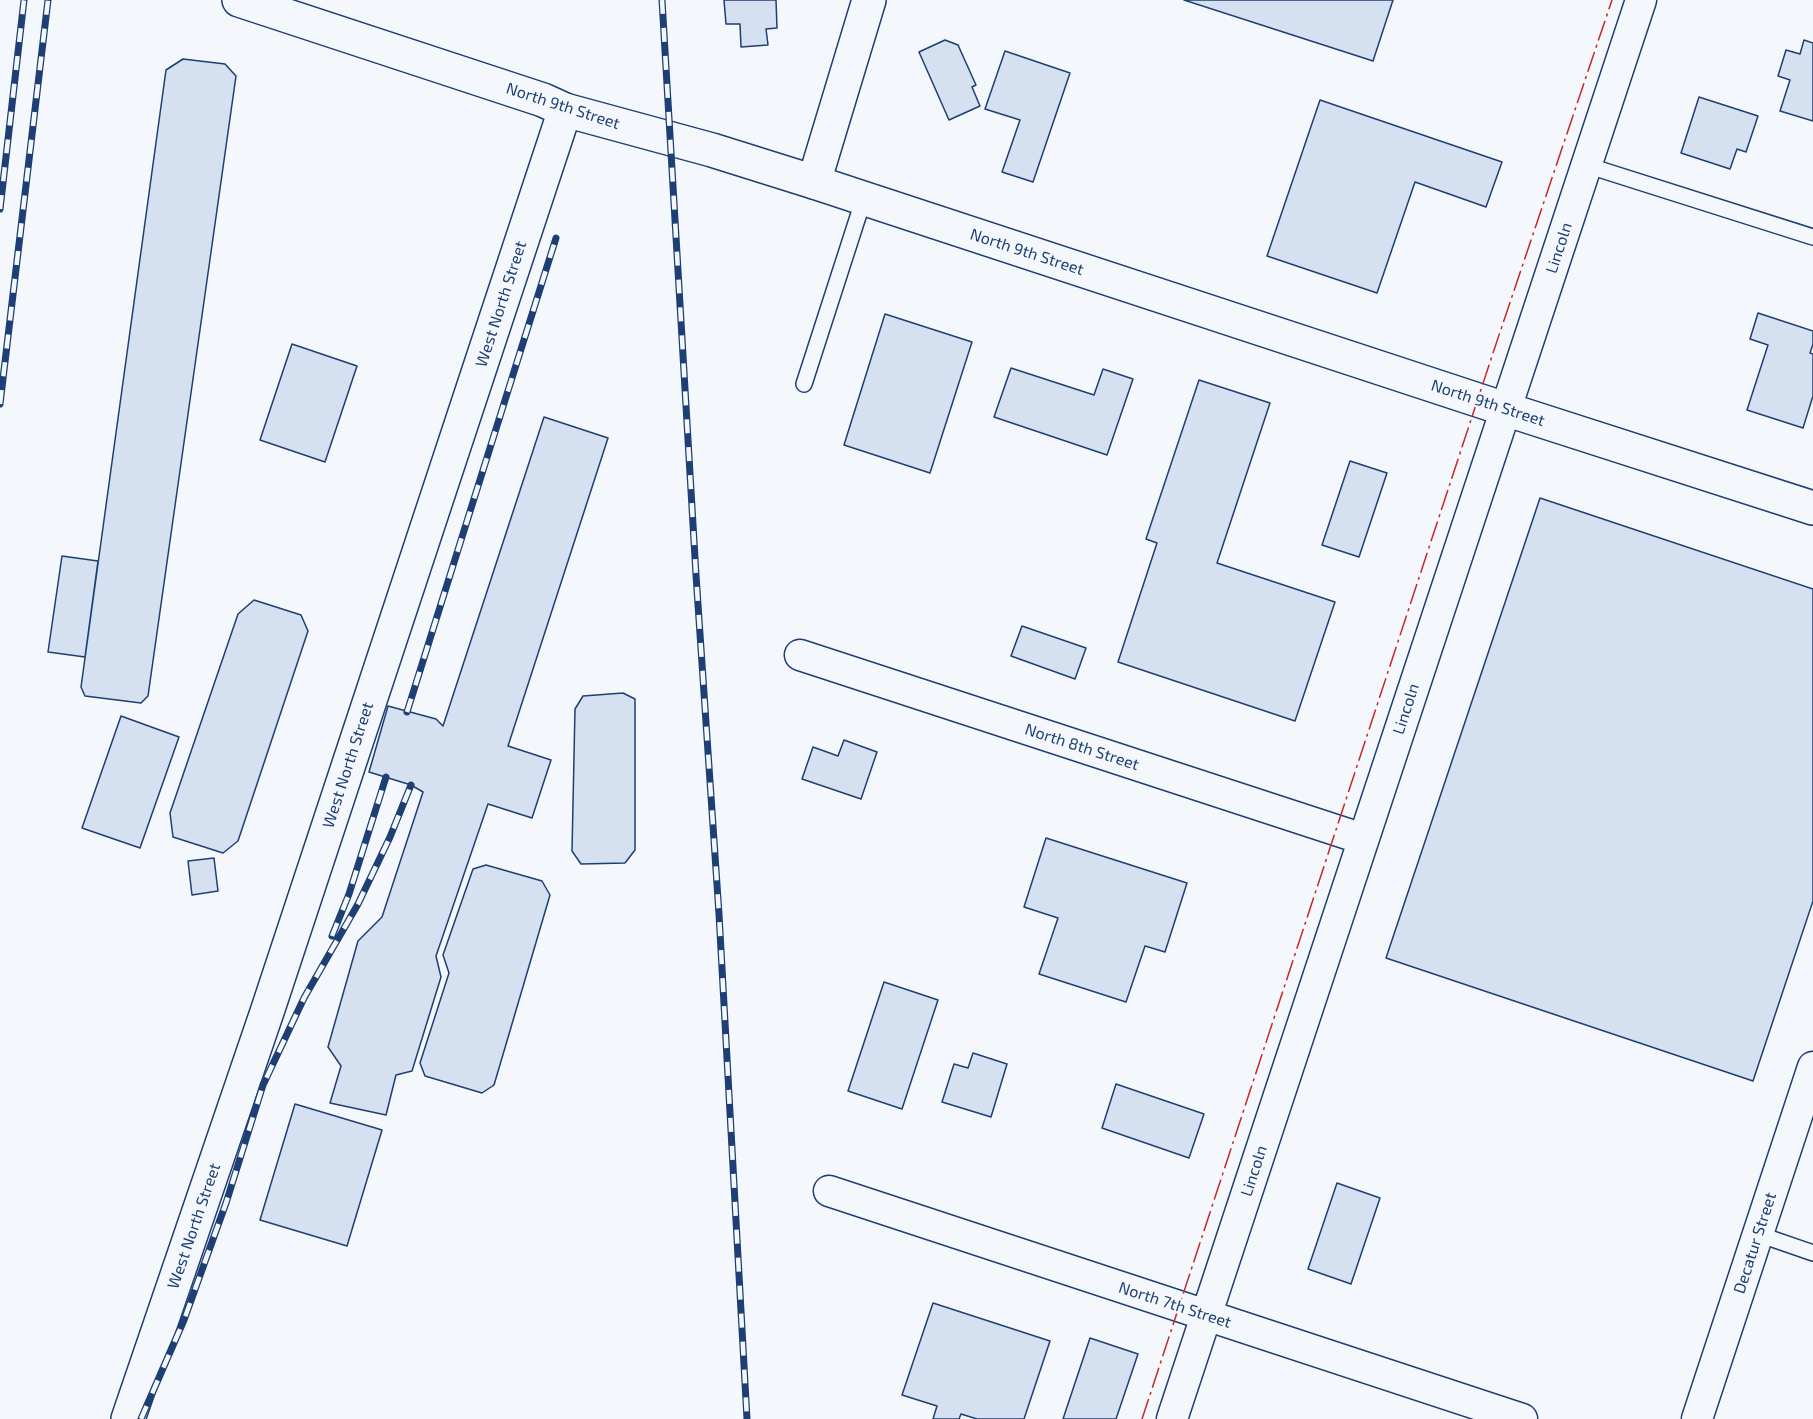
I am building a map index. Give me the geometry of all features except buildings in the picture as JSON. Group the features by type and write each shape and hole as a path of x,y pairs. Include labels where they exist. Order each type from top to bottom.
{"main road":[{"name":"North 9th Street","path":"239,0 543,100 566,110 712,150 814,182 1813,508"},
{"path":"814,182 869,0"},
{"name":"West North Street","path":"128,1419 268,1009 566,110"}],"street":[{"name":"Lincoln","path":"1172,1419 1641,0"},
{"name":"North 8th Street","path":"800,655 1363,839"},
{"name":"Decatur Street","path":"1697,1419 1813,1067"},
{"name":"North 7th Street","path":"829,1191 1522,1419"}],"lane":[{"path":"1586,165 1813,237"},
{"path":"804,384 864,198"},
{"path":"1758,1234 1813,1252"}],"railway":[{"path":"0,209 24,0"},
{"path":"0,404 48,0"},
{"path":"662,0 696,575 719,914 747,1419"},
{"path":"407,712 556,238"},
{"path":"332,936 349,894 386,777"},
{"path":"141,1419 184,1320 226,1203 263,1085 304,998 358,904 390,837 411,785"}],"power":[{"path":"1142,1419 1493,353 1612,0"}]}
